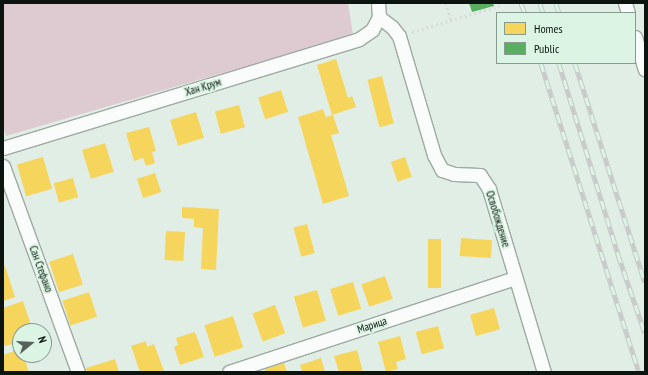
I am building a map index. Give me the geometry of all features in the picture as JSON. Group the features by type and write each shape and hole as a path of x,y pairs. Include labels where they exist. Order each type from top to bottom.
{"street":[{"path":"378,3 379,17"},
{"name":"Освобождение","path":"379,17 392,27 399,36 434,155 442,170 454,174 480,175 489,189 544,372"},
{"name":"Хан Крум","path":"3,148 359,39 372,30 379,17"},
{"path":"636,40 645,70"},
{"name":"Сан Стефано","path":"3,166 78,372"},
{"name":"Марица","path":"229,372 515,278"}],"path":[{"path":"446,3 451,20"},
{"path":"494,3 495,7"},
{"path":"399,36 502,5"}],"shaded area":[{"path":"3,3 348,3 353,35 6,136 3,127"}],"building: Homes":[{"path":"336,59 348,98 352,96 356,107 332,115 317,65"},
{"path":"382,76 394,124 379,127 367,80"},
{"path":"281,90 288,112 265,119 258,97"},
{"path":"239,105 245,127 221,134 215,111"},
{"path":"323,109 326,117 333,115 339,133 331,135 349,196 323,204 298,117"},
{"path":"196,112 204,138 178,146 170,120"},
{"path":"149,127 156,151 152,152 155,163 146,166 143,158 134,161 126,133"},
{"path":"105,143 114,172 91,179 82,150"},
{"path":"43,157 52,189 26,196 17,164"},
{"path":"405,157 412,177 398,182 391,162"},
{"path":"155,173 161,192 143,198 137,179"},
{"path":"73,178 78,197 59,202 54,183"},
{"path":"182,207 219,209 216,270 201,269 203,228 194,227 194,219 182,218"},
{"path":"307,224 315,253 301,257 293,228"},
{"path":"166,231 185,232 183,261 164,260"},
{"path":"461,238 492,240 491,258 460,256"},
{"path":"428,239 441,239 441,288 428,288"},
{"path":"73,254 83,284 59,292 49,262"},
{"path":"5,266 15,297 3,301 3,267"},
{"path":"385,276 393,299 369,307 361,284"},
{"path":"353,282 361,309 338,316 330,289"},
{"path":"317,290 326,321 303,327 294,297"},
{"path":"89,292 97,317 70,325 62,301"},
{"path":"23,301 30,323 12,323 12,344 5,346 3,340 3,308"},
{"path":"275,305 285,333 263,341 252,313"},
{"path":"494,308 500,329 476,336 470,315"},
{"path":"233,316 243,347 215,357 204,325"},
{"path":"438,326 444,348 422,354 416,332"},
{"path":"195,332 204,357 180,365 174,347 178,345 176,338"},
{"path":"400,336 406,359 396,362 398,369 386,372 378,342"},
{"path":"146,341 147,347 154,344 164,371 140,372 131,346"},
{"path":"357,350 363,372 339,372 334,356"},
{"path":"12,352 12,363 26,363 29,372 3,372 3,355"},
{"path":"321,358 325,372 302,372 300,365"},
{"path":"115,359 119,372 87,372 86,368"},
{"path":"284,363 287,372 266,372 265,369"}],"building: Public":[{"path":"469,3 493,3 494,6 472,12"}],"railway":[{"path":"521,3 525,12"},
{"path":"540,3 543,12"},
{"path":"556,3 559,12"},
{"path":"541,64 639,372"},
{"path":"559,64 618,254 645,333"},
{"path":"575,64 645,282"}]}
